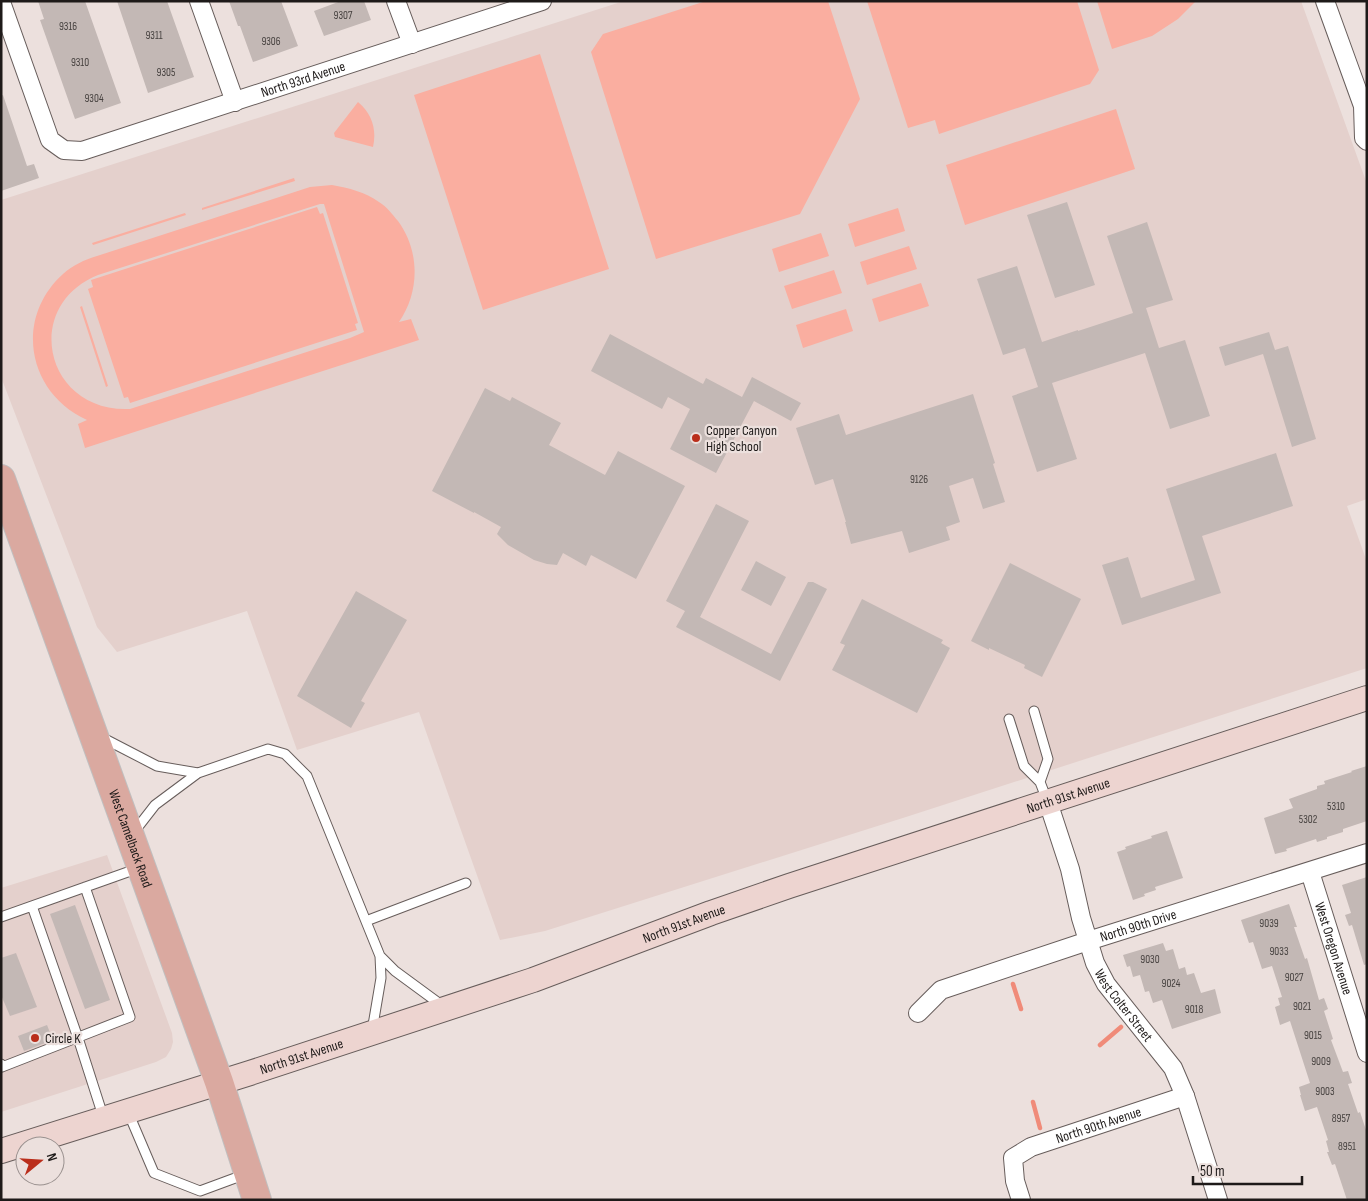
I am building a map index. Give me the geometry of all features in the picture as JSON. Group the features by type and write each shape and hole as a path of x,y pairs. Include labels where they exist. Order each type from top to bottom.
{"main road":[{"name":"West Camelback Road","path":"1,479 219,1082 257,1200"},
{"name":"North 91st Avenue","path":"1,1151 128,1112 534,980 710,913 789,886 1044,792 1367,698"}],"street":[{"path":"199,1 235,102"},
{"path":"396,1 412,44"},
{"name":"North 93rd Avenue","path":"6,28 50,140 64,150 82,151 542,1"},
{"path":"1326,1 1365,108 1364,138 1367,141"},
{"path":"1,2 6,28"},
{"name":"West Colter Street","path":"1044,792 1070,869 1081,918 1095,964 1106,984 1173,1068 1185,1096 1218,1200"},
{"name":"North 90th Drive","path":"918,1013 941,990 1088,941 1367,853"},
{"name":"West Oregon Avenue","path":"1310,872 1367,1053"},
{"name":"North 90th Avenue","path":"1021,1200 1015,1181 1013,1158 1031,1147 1185,1096"}],"lane":[{"path":"1034,711 1048,759 1044,792"},
{"path":"1009,719 1024,766 1044,792"},
{"path":"93,734 158,766 198,773"},
{"path":"131,837 155,805 198,773 268,749 285,754 307,776 380,956 381,978 372,1033"},
{"path":"1,917 142,867"},
{"path":"366,921 466,883"},
{"path":"1,1064 2,1067 130,1018 85,887"},
{"path":"32,906 104,1119"},
{"path":"380,956 395,971 446,1008"},
{"path":"128,1112 154,1173 200,1191 248,1173"}],"shaded area":[{"name":"Copper Canyon High School","path":"624,1 1301,1 1367,184 1367,499 1347,506 1367,562 1367,668 545,931 500,940 419,712 297,750 247,611 117,652 97,627 1,377 1,200"},
{"path":"706,1 828,1 860,99 800,214 656,259 591,52 603,34"},
{"path":"867,1 1077,1 1099,70 1090,84 939,134 935,120 908,128"},
{"path":"1097,1 1196,1 1178,19 1152,36 1112,49"},
{"path":"540,54 609,269 483,310 414,95"},
{"path":"358,102 367,112 374,128 373,147 335,137 334,133"},
{"path":"1116,109 1135,169 965,225 946,165"},
{"path":"294,178 295,181 202,210 202,208"},
{"path":"332,185 362,193 382,204 398,221 410,245 414,258 415,272 411,298 399,322 411,319 419,340 85,448 78,424 87,420 67,408 51,392 40,374 34,353 33,332 38,312 48,292 63,274 75,265 88,259 310,187","holes":["324,204 364,332 130,409 101,406 78,394 62,377 53,355 52,332 59,310 74,290 98,275"]},
{"path":"317,207 320,214 323,213 358,323 355,324 357,330 130,403 128,397 124,398 88,289 93,287 91,280"},
{"path":"898,208 905,231 855,247 848,224"},
{"path":"185,213 186,215 93,245 92,243"},
{"path":"821,233 829,256 779,272 772,249"},
{"path":"909,246 917,269 867,285 860,262"},
{"path":"834,270 842,293 792,309 784,286"},
{"path":"921,283 929,306 879,322 872,299"},
{"path":"82,306 108,386 106,387 80,307"},
{"path":"846,309 853,331 803,348 796,325"},
{"path":"107,855 172,1033 173,1042 171,1049 166,1057 156,1062 1,1112 1,888"}],"building":[{"path":"38,1 85,1 121,103 75,119 40,20 44,19"},
{"path":"117,1 167,1 194,77 148,93"},
{"path":"229,1 281,1 298,46 253,62"},
{"path":"341,1 364,1 371,20 324,36 314,11"},
{"path":"3,95 27,166 34,164 39,178 1,191 1,96"},
{"path":"1067,202 1095,285 1055,298 1027,215"},
{"path":"1147,222 1173,300 1146,308 1159,348 1185,340 1210,416 1170,429 1145,353 1052,383 1077,459 1037,472 1012,396 1038,387 1025,348 1003,355 977,279 1017,266 1042,342 1133,313 1107,236"},
{"path":"1269,332 1275,350 1288,346 1316,439 1292,447 1263,354 1225,366 1219,347"},
{"path":"610,334 703,384 706,378 742,397 752,377 801,403 791,421 754,401 716,473 670,449 690,409 668,397 662,409 591,371"},
{"path":"485,388 510,401 512,397 561,423 549,445 605,475 618,451 685,486 636,579 591,555 586,566 563,553 557,565 534,560 508,545 497,534 501,527 432,491"},
{"path":"973,394 1005,502 983,509 973,478 949,486 960,522 946,527 950,540 909,553 902,531 851,544 833,479 815,485 796,428 839,414 846,435"},
{"path":"1276,453 1293,506 1202,536 1221,593 1122,625 1102,565 1128,557 1141,598 1195,580 1166,489"},
{"path":"716,504 749,521 700,617 771,654 808,582 813,582 827,589 780,681 676,627 685,611 666,601"},
{"path":"756,561 786,577 771,606 741,590"},
{"path":"1010,563 1081,599 1042,677 1024,668 1025,665 971,641"},
{"path":"356,591 407,620 361,701 365,703 351,728 297,696"},
{"path":"862,599 943,640 941,643 950,648 917,713 832,670 845,645 840,643"},
{"path":"1367,766 1367,821 1343,829 1343,832 1327,837 1327,839 1317,842 1316,839 1275,854 1264,818 1293,808 1289,799 1317,789 1317,786 1325,784 1324,781"},
{"path":"1167,831 1183,878 1155,887 1156,890 1133,900 1117,852 1126,849 1125,847 1152,838 1151,836"},
{"path":"1367,877 1367,964 1364,965 1352,925 1349,926 1345,915 1351,913 1342,885"},
{"path":"1289,904 1297,927 1294,927 1305,959 1307,958 1319,1000 1324,998 1328,1009 1324,1011 1333,1039 1331,1040 1343,1072 1348,1071 1352,1083 1348,1084 1367,1133 1367,1200 1347,1200 1335,1164 1332,1165 1327,1152 1329,1152 1326,1141 1328,1140 1317,1107 1305,1111 1299,1087 1310,1083 1290,1021 1280,1025 1275,1007 1280,1005 1278,998 1282,997 1272,966 1262,969 1253,942 1249,943 1241,920"},
{"name":"Circle K","path":"75,905 110,1000 85,1009 50,914"},
{"path":"1163,943 1166,951 1173,949 1179,969 1185,967 1187,975 1194,973 1201,993 1215,989 1221,1013 1172,1029 1162,1000 1153,1003 1149,991 1145,992 1140,975 1133,977 1130,966 1127,967 1123,955"},
{"name":"Circle K","path":"16,953 37,1007 10,1016 1,995 1,958"},
{"name":"Circle K","path":"47,1025 53,1040 24,1051 18,1036"}],"waterway":[{"path":"1013,984 1021,1009"},
{"path":"1100,1045 1121,1027"},
{"path":"1033,1102 1040,1128"}],"place":[{"name":"Copper Canyon High School","path":"696,438"},
{"name":"Circle K","path":"35,1038"}]}
